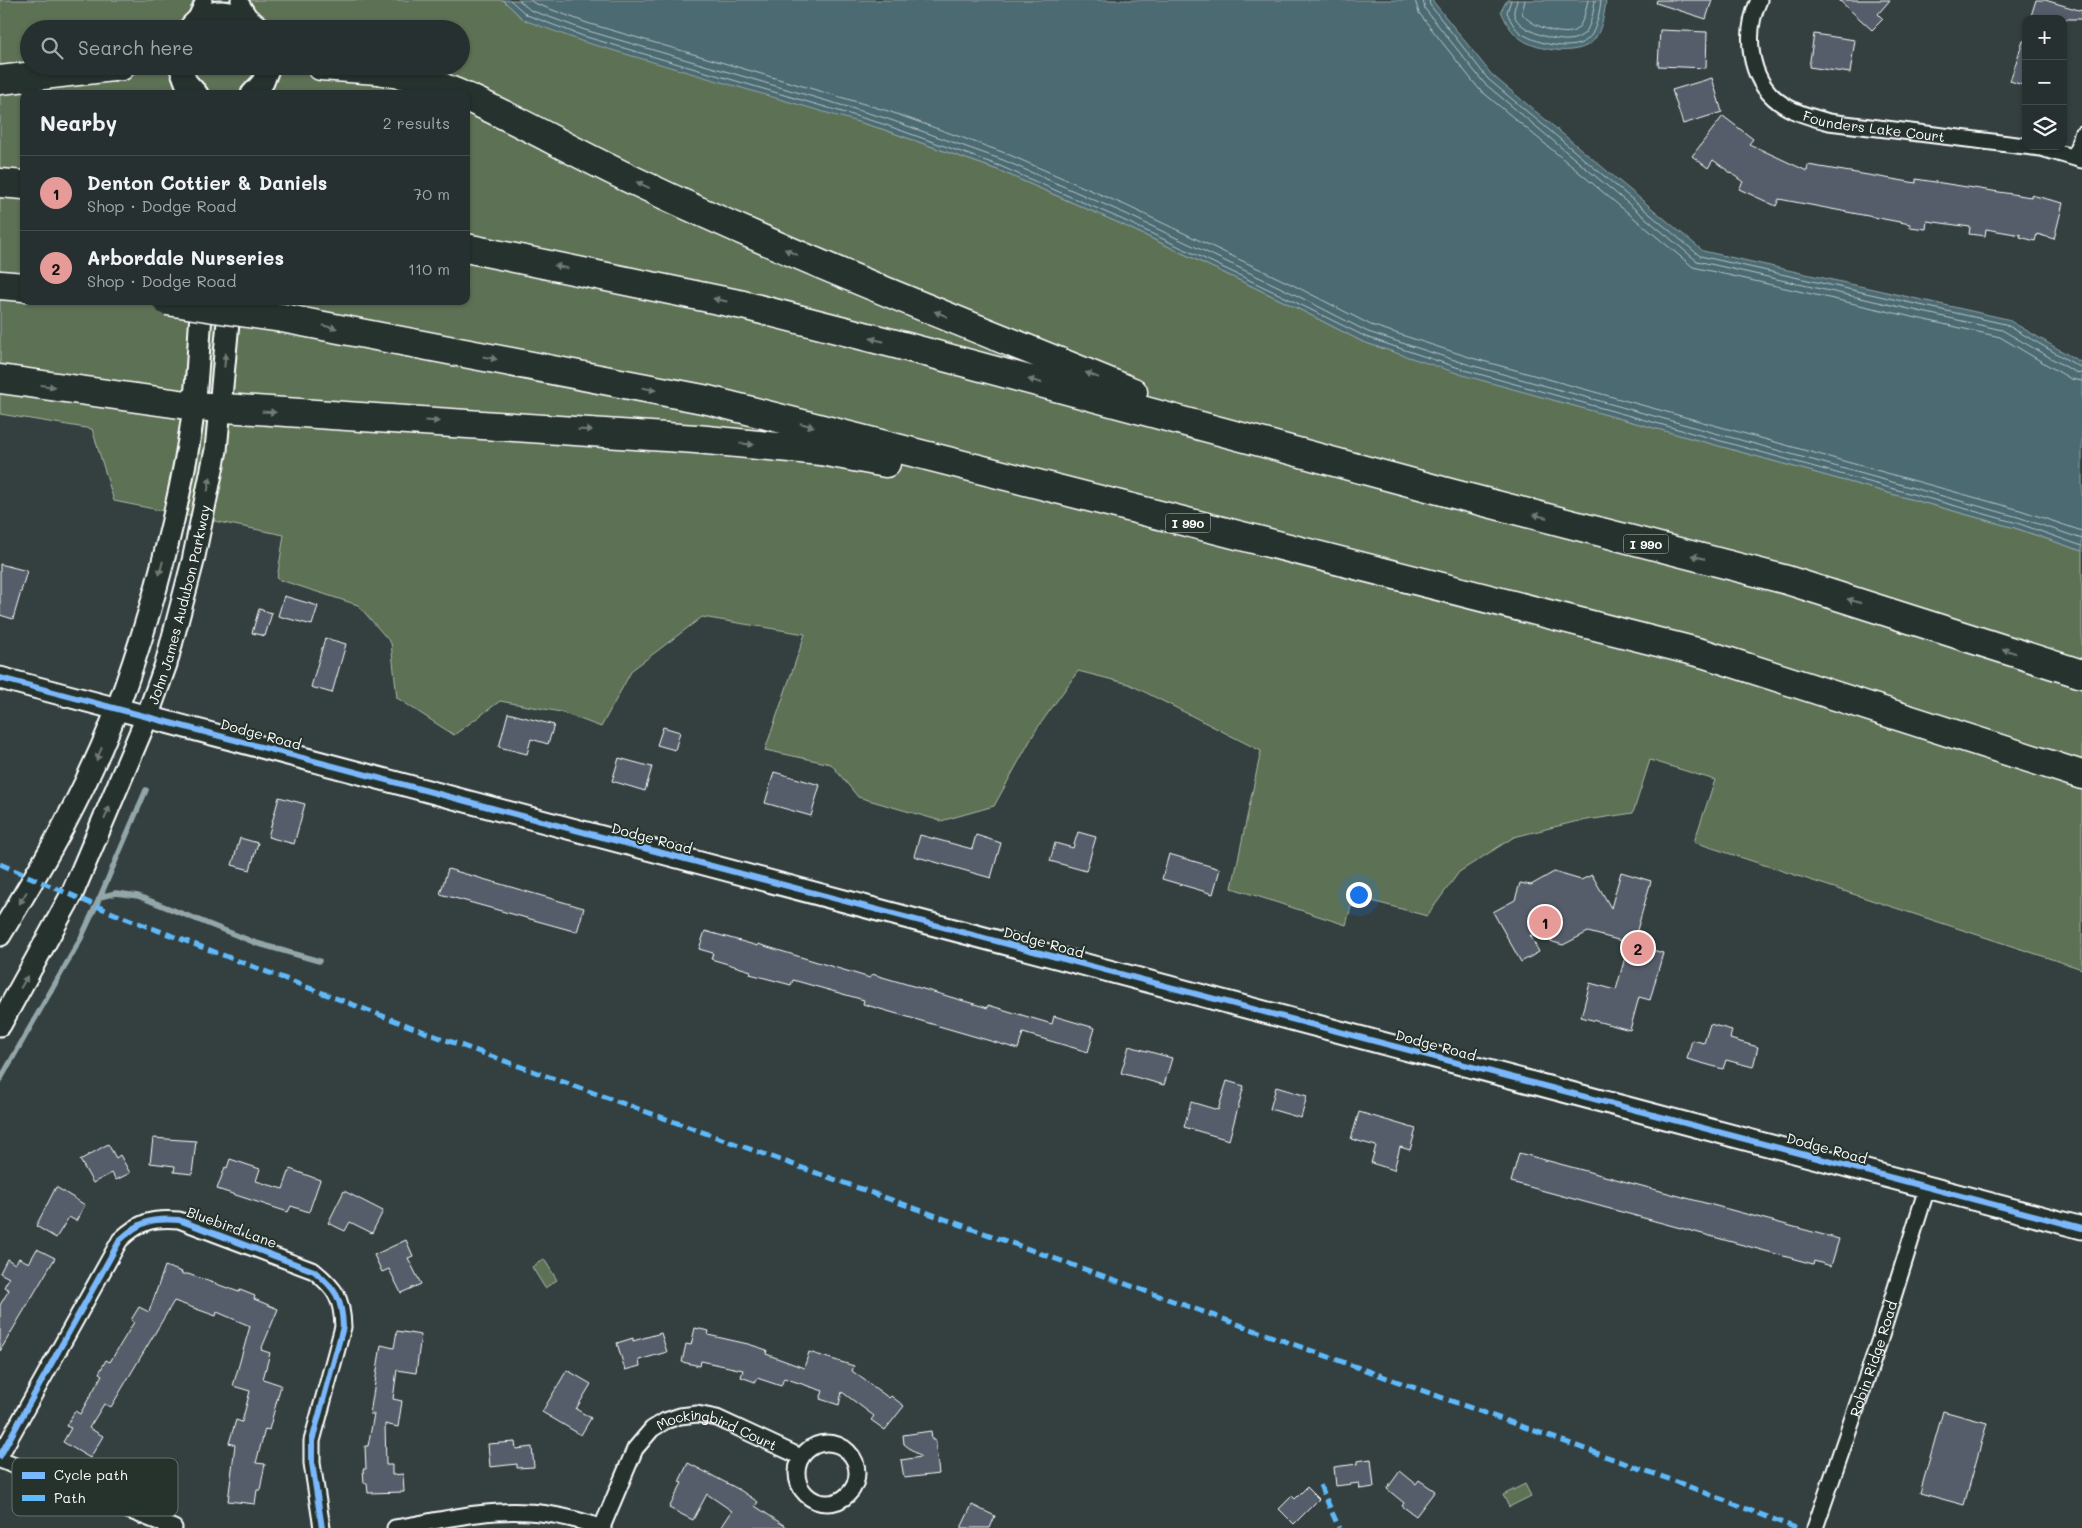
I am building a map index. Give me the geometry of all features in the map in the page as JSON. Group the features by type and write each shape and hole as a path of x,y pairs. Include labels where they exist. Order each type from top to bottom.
{"highway":[{"path":"0,80 43,75"},
{"path":"405,75 416,77 449,90"},
{"path":"470,99 503,113 638,183 832,270 1234,433"},
{"path":"0,183 20,186"},
{"name":"I 990","path":"470,249 743,306 1234,433 1450,493 1787,580 2082,674"},
{"path":"0,285 20,287"},
{"name":"I 990","path":"194,305 282,318 708,400 1705,654 2082,775"},
{"path":"0,379 194,406 536,427 821,451 910,467 1027,495 1120,505"}],"street":[{"path":"194,20 204,0"},
{"path":"239,0 253,20"},
{"name":"Founders Lake Court","path":"1759,0 1753,13 1750,49 1758,78 1778,101 1804,115 1829,122 2041,148 2078,159"},
{"path":"200,20 205,16 220,11 235,12 248,20"},
{"path":"256,90 263,82 266,75"},
{"path":"2078,159 2082,134"},
{"name":"John James Audubon Parkway","path":"0,935 58,837 93,767 118,709 144,629 173,520 194,406 202,305"},
{"name":"John James Audubon Parkway","path":"0,1025 72,894 147,717 166,664 193,561 216,450 230,305"},
{"name":"Dodge Road","path":"0,678 2082,1228"},
{"name":"Robin Ridge Road","path":"1815,1528 1879,1342 1926,1188"},
{"name":"Bluebird Lane","path":"0,1456 120,1240 132,1229 146,1222 159,1219 179,1220 314,1271 328,1282 338,1294 342,1310 342,1327 312,1441 312,1463 322,1528"},
{"name":"Mockingbird Court","path":"602,1528 635,1449 652,1429 665,1421 680,1416 697,1414 717,1418 801,1457"},
{"path":"0,1460 12,1465"},
{"path":"395,1528 482,1514 528,1512 561,1516 602,1528"},
{"path":"143,1516 174,1528"}],"green space":[{"path":"0,0 503,0 524,20 882,129 998,170 1119,223 1285,302 1363,342 1485,381 2015,528 2082,551 2082,969 1694,842 1715,780 1650,760 1633,813 1574,822 1514,837 1459,872 1427,916 1354,896 1346,925 1232,888 1261,751 1129,684 1078,671 1036,730 994,806 941,821 858,797 831,764 765,750 805,634 702,617 632,670 601,727 561,712 500,701 454,735 397,698 391,643 358,605 277,579 284,535 114,501 92,429 0,414"},
{"path":"544,1259 557,1280 545,1288 532,1267"},
{"path":"1525,1484 1531,1496 1509,1507 1503,1495"}],"water":[{"path":"503,0 1432,0 1492,75 1703,251 2007,319 2082,363 2082,551 2015,528 1466,376 1363,342 1285,302 1119,223 998,170 882,129 581,41 524,20"},
{"path":"1507,0 1606,0 1600,29 1590,44 1571,50 1560,50 1538,47 1517,36 1501,11"}],"building":[{"path":"1657,0 1712,0 1706,19 1656,3"},
{"path":"1839,0 1890,0 1878,14 1883,19 1872,30"},
{"path":"2036,0 2045,0 2082,11 2082,19 2067,19 2067,15 2031,15"},
{"path":"1660,30 1707,32 1706,68 1658,66"},
{"path":"1814,34 1855,40 1850,73 1809,67"},
{"path":"2022,44 2022,85 2010,81"},
{"path":"1712,78 1722,112 1683,124 1672,90"},
{"path":"1723,116 1753,139 1749,144 1807,171 1808,165 1916,183 1916,179 2031,197 2031,195 2063,203 2054,239 2037,234 2035,241 2020,237 2021,235 1986,229 1985,236 1969,234 1970,227 1927,221 1926,229 1910,227 1910,224 1779,199 1776,206 1739,189 1743,182 1713,160 1708,168 1692,156"},
{"path":"0,564 27,571 13,619 0,615"},
{"path":"284,596 318,606 312,625 278,616"},
{"path":"259,609 272,613 265,636 252,633"},
{"path":"325,638 346,644 332,693 311,687"},
{"path":"508,713 554,725 548,744 531,739 527,754 499,747"},
{"path":"663,727 680,732 675,750 657,745"},
{"path":"619,758 652,767 645,791 612,781"},
{"path":"774,772 820,785 811,816 765,803"},
{"path":"279,797 305,804 294,844 268,837"},
{"path":"1078,832 1096,837 1086,871 1050,861 1055,843 1073,848"},
{"path":"920,835 972,849 976,835 1001,843 991,878 914,856"},
{"path":"240,838 258,843 250,870 232,865"},
{"path":"1169,854 1220,869 1213,894 1162,879"},
{"path":"448,869 584,908 577,932 440,894"},
{"path":"1554,872 1581,880 1592,875 1611,908 1621,872 1651,881 1633,944 1588,932 1563,945 1530,935 1539,952 1521,962 1493,912 1515,900 1520,883 1531,885"},
{"path":"705,931 758,946 758,944 870,978 872,974 988,1008 988,1005 1052,1024 1054,1016 1095,1028 1088,1052 1023,1033 1018,1049 863,1004 864,1000 793,980 791,985 750,974 751,971 711,959 713,953 699,949"},
{"path":"1629,943 1663,953 1650,1000 1639,997 1630,1030 1581,1017 1590,983 1616,990"},
{"path":"1710,1024 1732,1030 1730,1039 1758,1047 1753,1067 1726,1060 1723,1069 1687,1059 1692,1040 1704,1043"},
{"path":"1129,1046 1172,1058 1164,1085 1121,1073"},
{"path":"1227,1081 1244,1086 1229,1140 1184,1127 1191,1102 1218,1110"},
{"path":"1276,1087 1307,1096 1301,1118 1270,1109"},
{"path":"1359,1112 1416,1129 1410,1150 1400,1147 1394,1170 1371,1163 1376,1146 1351,1139"},
{"path":"153,1138 196,1141 192,1174 174,1172 175,1166 150,1163"},
{"path":"108,1144 116,1158 120,1155 130,1173 116,1180 112,1173 93,1183 80,1160"},
{"path":"1519,1153 1839,1239 1831,1266 1814,1261 1813,1264 1511,1182"},
{"path":"230,1159 260,1169 256,1181 283,1189 290,1169 320,1180 309,1212 291,1206 288,1212 217,1189"},
{"path":"56,1187 85,1205 76,1221 69,1217 56,1238 36,1226"},
{"path":"344,1191 383,1211 372,1233 350,1222 345,1231 328,1223"},
{"path":"406,1240 413,1256 408,1258 421,1284 401,1293 389,1269 382,1272 374,1255"},
{"path":"37,1249 55,1258 0,1351 0,1305 9,1290 4,1287 9,1278 0,1273 7,1259 15,1264 19,1258 29,1263"},
{"path":"165,1266 182,1272 181,1274 188,1274 239,1292 240,1290 255,1296 254,1299 278,1309 261,1350 270,1353 263,1379 281,1385 269,1430 265,1429 256,1463 265,1464 255,1504 228,1501 235,1445 229,1443 236,1420 242,1422 250,1391 233,1386 250,1326 217,1312 216,1316 174,1301 111,1407 104,1404 89,1428 103,1436 90,1458 63,1442 71,1428 66,1426 75,1411 80,1414 102,1375 99,1373 106,1360 110,1362 134,1322 131,1320 139,1307 149,1312"},
{"path":"695,1328 709,1331 708,1335 767,1350 766,1354 804,1368 809,1352 854,1366 852,1371 889,1398 891,1396 904,1406 885,1430 871,1420 874,1416 842,1392 839,1405 820,1399 823,1391 784,1378 781,1386 757,1378 755,1382 741,1377 743,1370 701,1361 700,1366 682,1362 686,1344 691,1345"},
{"path":"397,1331 421,1335 416,1373 397,1370 393,1399 402,1401 398,1427 385,1424 386,1465 392,1465 392,1475 403,1474 404,1492 368,1493 367,1483 364,1483 363,1469 366,1469 365,1446 368,1446 374,1414 370,1414 381,1345 394,1348"},
{"path":"661,1333 667,1352 639,1360 640,1366 625,1370 617,1343 633,1338 633,1341"},
{"path":"567,1370 591,1384 576,1409 591,1418 581,1435 542,1412"},
{"path":"1943,1411 1987,1423 1964,1505 1920,1493"},
{"path":"931,1431 932,1440 935,1440 939,1474 904,1478 901,1460 921,1457 904,1444 903,1435"},
{"path":"515,1442 516,1449 532,1447 534,1467 517,1468 517,1464 490,1467 488,1444"},
{"path":"1371,1459 1374,1487 1360,1489 1359,1483 1336,1486 1334,1467 1357,1464 1357,1461"},
{"path":"688,1463 740,1490 758,1502 755,1506 788,1528 721,1528 732,1511 707,1494 693,1520 669,1508 682,1483 679,1482"},
{"path":"1400,1471 1416,1484 1419,1480 1435,1491 1416,1516 1402,1506 1404,1503 1387,1489"},
{"path":"1307,1487 1319,1499 1294,1524 1279,1509 1292,1496 1295,1499"},
{"path":"972,1505 995,1516 990,1528 961,1528"}],"waterway":[{"path":"100,897 146,790"},
{"path":"0,1080 80,940 100,897 116,893 138,896 256,943 319,961"}],"marked path":[{"path":"0,864 115,914 438,1037 1677,1482 1796,1528"},
{"path":"1320,1485 1339,1528"}],"cycle path":[{"path":"0,678 2082,1228"},
{"path":"0,1456 120,1240 147,1222 154,1220 179,1220 314,1271 328,1283 339,1301 343,1327 312,1441 312,1463 322,1528"}],"place":[{"name":"Denton Cottier & Daniels","path":"1545,922"},
{"name":"Arbordale Nurseries","path":"1638,948"}]}
